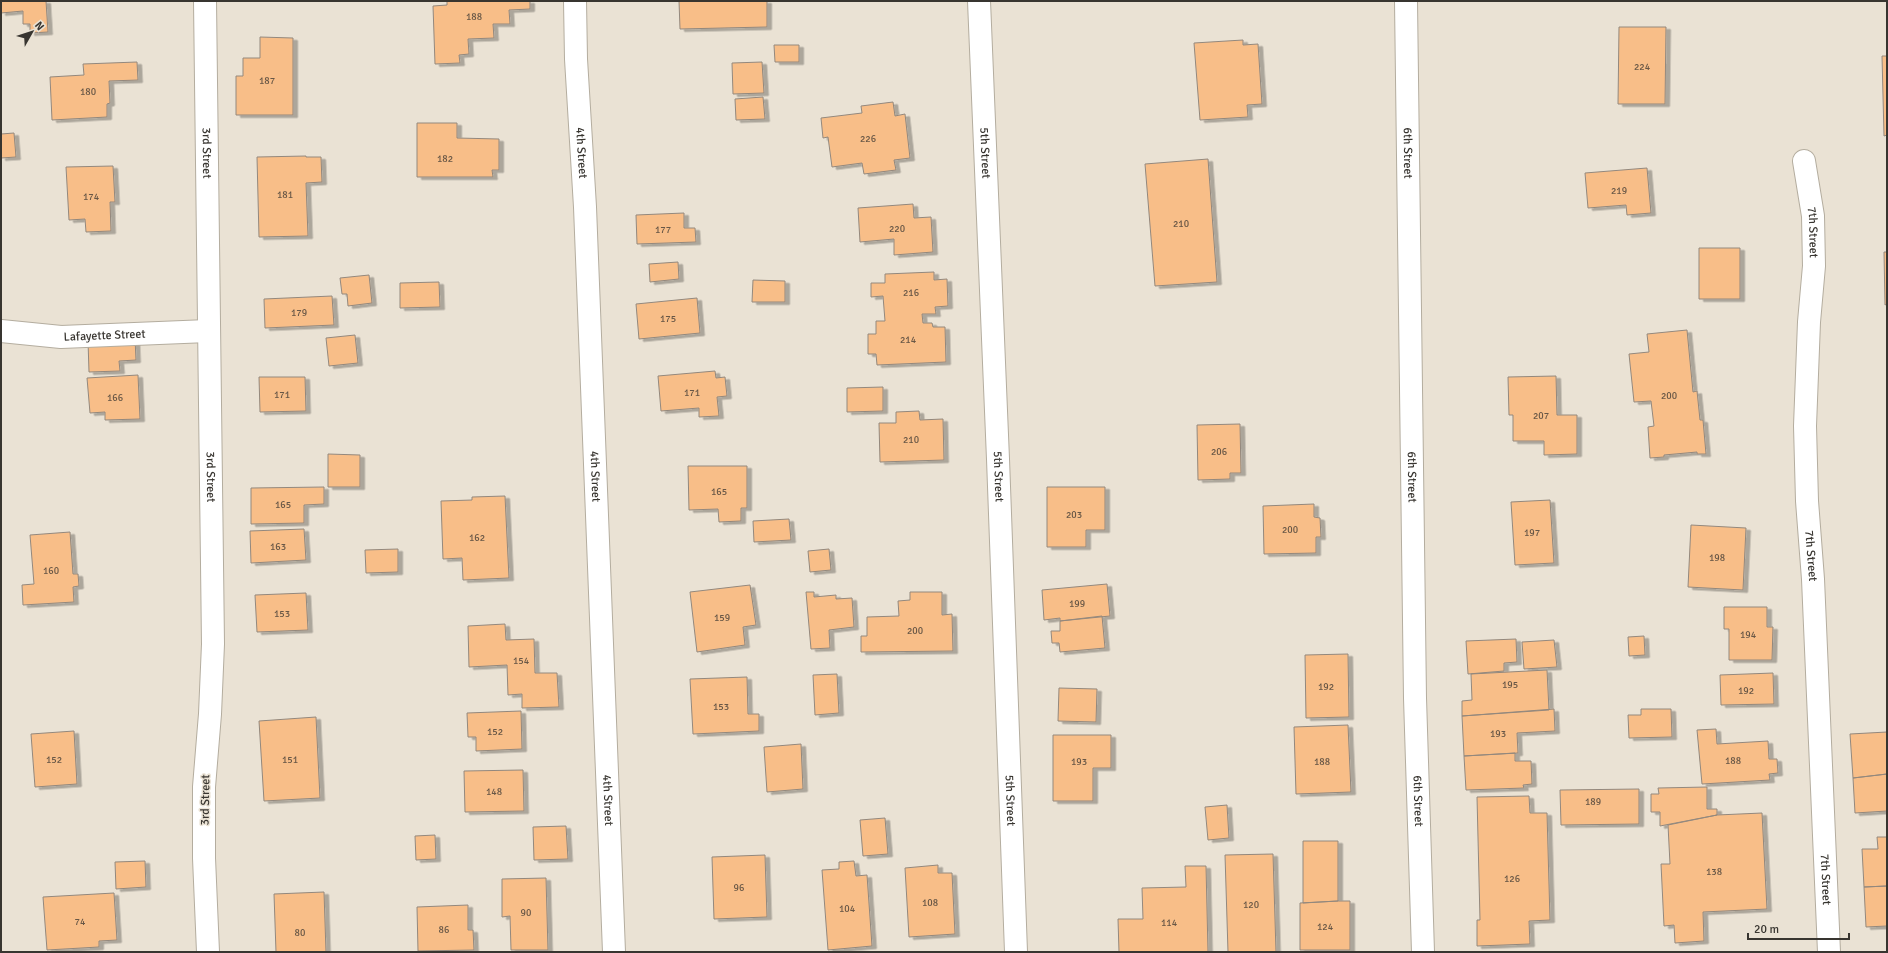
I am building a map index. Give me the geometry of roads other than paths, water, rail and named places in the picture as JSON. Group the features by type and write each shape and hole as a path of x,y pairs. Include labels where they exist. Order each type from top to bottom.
{"street":[{"name":"3rd Street","path":"205,1 213,644 210,714 204,787 204,858 208,952"},
{"name":"4th Street","path":"575,1 576,59 585,207 614,952"},
{"name":"5th Street","path":"979,1 998,443 1016,952"},
{"name":"6th Street","path":"1406,1 1415,698 1422,952"},
{"name":"7th Street","path":"1804,161 1813,216 1814,266 1809,322 1805,426 1807,501 1814,587 1829,952"},
{"name":"Lafayette Street","path":"1,330 61,337 208,331"}]}
